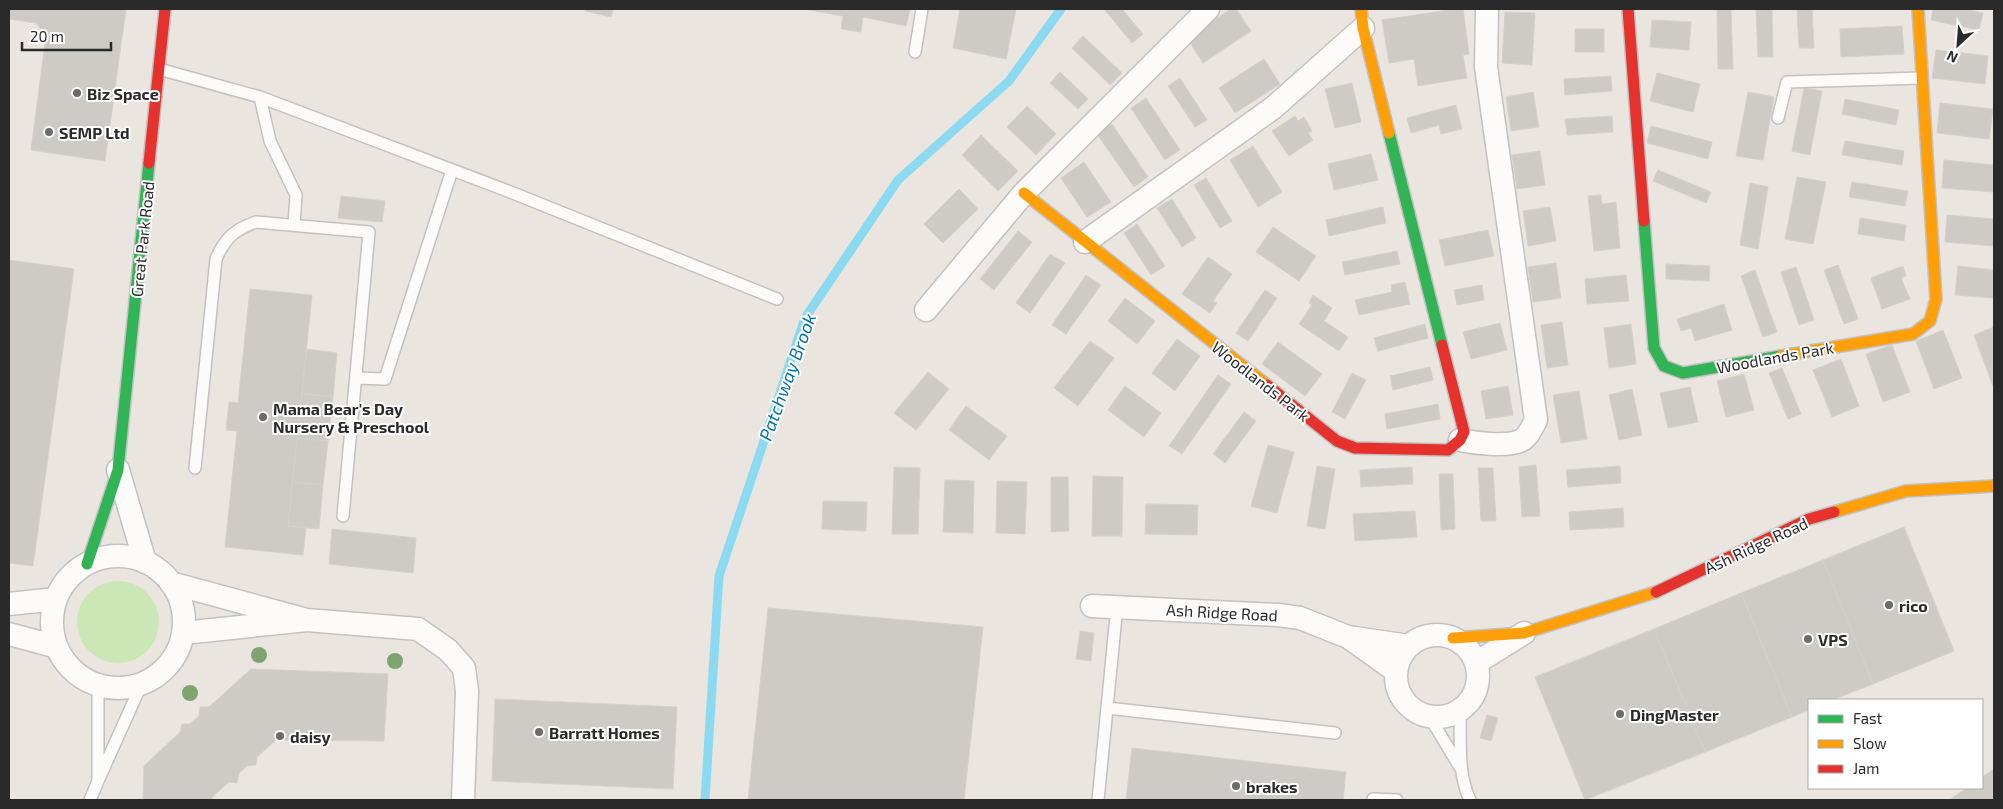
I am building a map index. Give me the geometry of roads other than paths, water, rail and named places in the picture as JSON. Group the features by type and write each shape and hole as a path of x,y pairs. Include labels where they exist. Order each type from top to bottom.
{"street":[{"name":"Great Park Road","path":"87,564 118,470 165,9"},
{"path":"926,310 1024,193 1208,9"},
{"path":"1362,18 1464,432 1460,440 1481,444 1520,441 1529,433 1536,420 1486,67 1487,9"},
{"name":"Woodlands Park","path":"1628,9 1654,348 1664,366 1683,373 1913,334 1930,320 1936,299 1918,9"},
{"path":"1085,242 1273,108 1362,18"},
{"name":"Woodlands Park","path":"1024,193 1337,441 1355,448 1448,450 1460,440"},
{"name":"Great Park Road","path":"118,470 145,562"},
{"name":"Ash Ridge Road","path":"1453,638 1524,633 1660,591 1809,519 1906,491 1994,486"},
{"path":"126,556 145,562 160,571 171,583 180,598 184,615 183,633 176,654 162,672 142,684 120,688 98,684 81,676 67,663 57,647 52,615 56,599 63,585 74,573 87,564 106,557 126,556"},
{"path":"171,583 307,620 418,629 448,650 464,668 467,691 463,800"},
{"path":"9,604 56,599"},
{"name":"Ash Ridge Road","path":"1092,606 1300,618 1348,637 1409,646"},
{"path":"183,633 307,620"},
{"name":"Ash Ridge Road","path":"1476,663 1524,633"},
{"path":"9,634 57,647"},
{"path":"1430,635 1453,638 1463,644 1476,663 1479,676 1476,690 1470,702 1450,715 1429,716 1408,705 1396,684 1396,671 1403,653 1409,646 1418,639 1430,635"},
{"name":"Ash Ridge Road","path":"1348,637 1396,671"}],"lane":[{"path":"914,52 922,9"},
{"path":"159,69 260,97 452,170 777,299"},
{"path":"1778,118 1787,82 1922,78"},
{"path":"260,97 270,142 296,195 294,225"},
{"path":"356,378 385,379 452,170"},
{"path":"194,468 216,259 224,241 242,227 256,222 368,232 344,516"},
{"path":"1098,800 1117,606"},
{"path":"98,684 98,781"},
{"path":"90,800 142,684"},
{"path":"1107,708 1335,733"},
{"path":"1460,710 1461,769 1464,787 1470,800"},
{"path":"1429,716 1461,769"},
{"path":"1373,799 1397,800"}],"waterway":[{"name":"Patchway Brook","path":"705,800 719,576 805,318 898,180 1009,81 1061,9"}],"place":[{"name":"Biz Space","path":"77,93"},
{"name":"SEMP Ltd","path":"49,132"},
{"name":"Mama Bear's Day Nursery & Preschool","path":"263,417"},
{"name":"rico","path":"1889,605"},
{"name":"VPS","path":"1808,639"},
{"name":"DingMaster","path":"1620,714"},
{"name":"Barratt Homes","path":"539,732"},
{"name":"daisy","path":"280,736"},
{"name":"brakes","path":"1236,786"}]}
